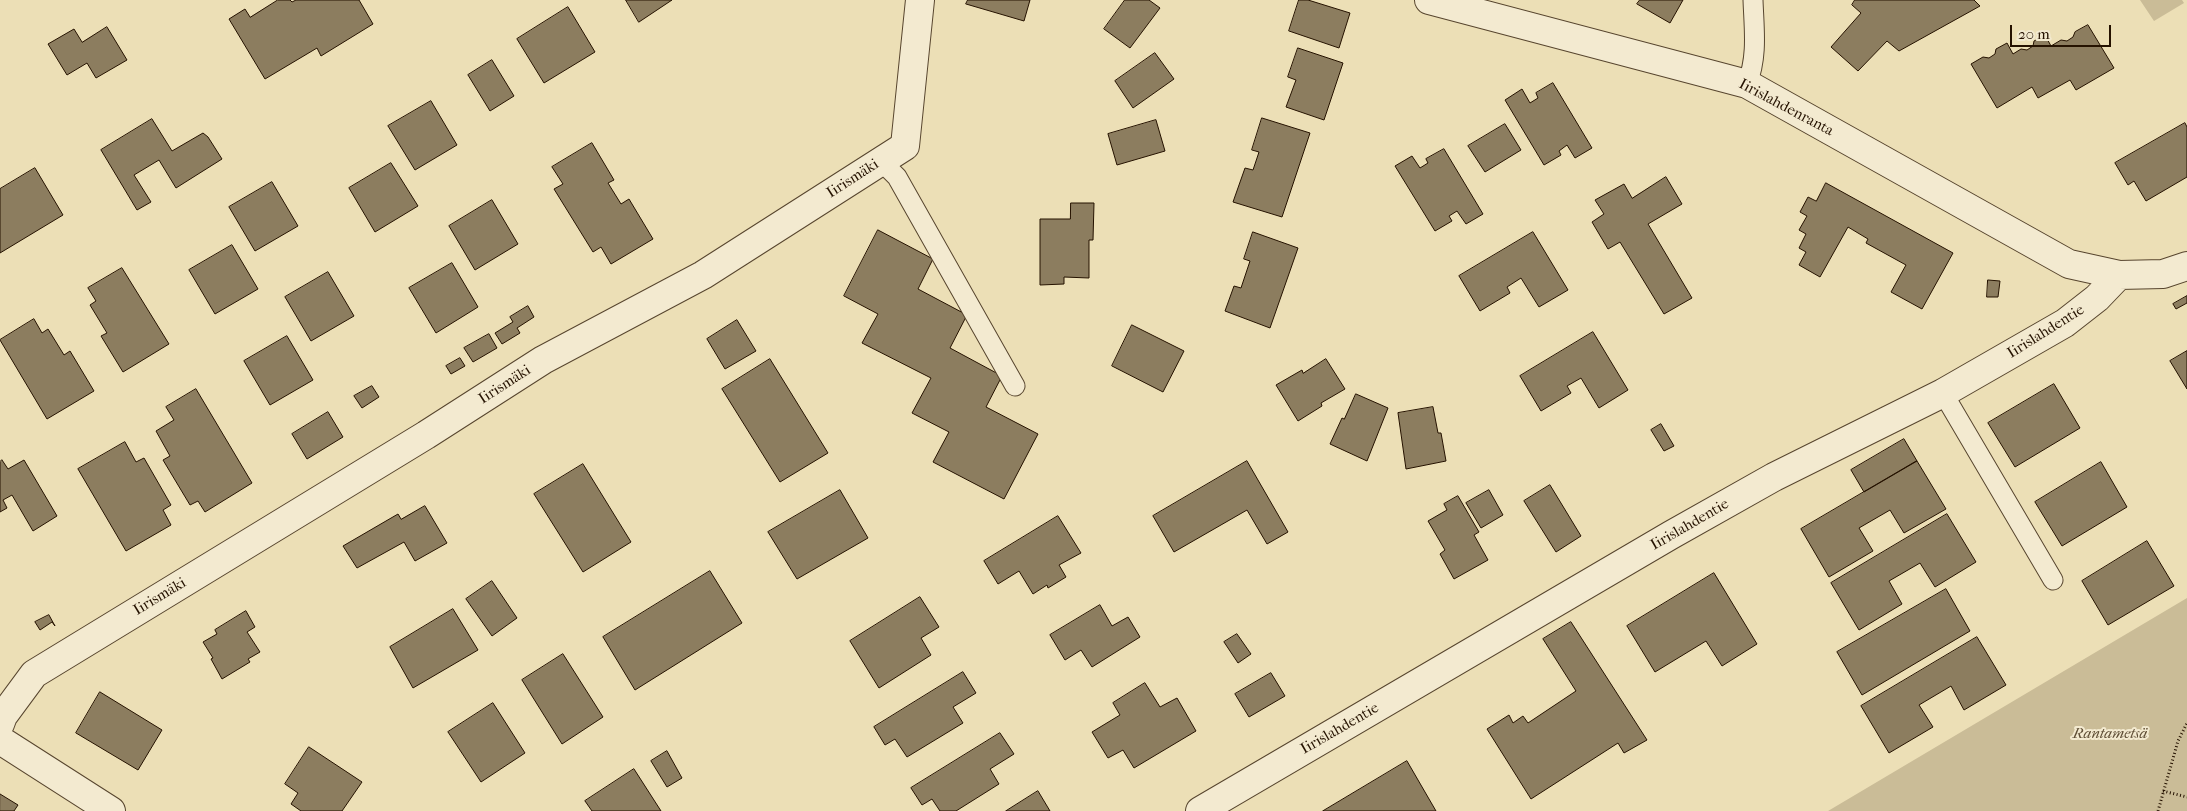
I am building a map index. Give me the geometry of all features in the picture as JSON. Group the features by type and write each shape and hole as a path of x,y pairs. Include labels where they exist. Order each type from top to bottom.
{"street":[{"name":"Iirismäki","path":"0,724 3,716 34,674 426,435 543,360 703,275 904,146 920,0"},
{"name":"Iirislahdenranta","path":"1430,0 1747,84 2069,264 2119,275"},
{"path":"2119,275 2163,274 2187,266"},
{"name":"Iirislahdentie","path":"1200,811 1740,497 1943,392 2065,323 2097,298 2119,275"},
{"path":"0,740 111,811"}],"lane":[{"path":"1747,84 1753,67 1755,45 1752,0"},
{"path":"881,161 897,177 1015,386"},
{"path":"1943,392 2053,580"}],"path":[{"path":"2158,811 2178,741 2187,723"},
{"path":"2163,791 2187,797"}],"green space":[{"path":"2140,0 2182,0 2184,3 2154,21"},
{"name":"Rantametsä","path":"2187,598 2187,811 1828,811"}],"building":[{"path":"278,0 290,0 292,2 296,0 359,0 373,24 321,56 317,48 265,79 229,19 245,9 250,17"},
{"path":"626,0 672,0 639,22"},
{"path":"968,0 1030,0 1024,21 966,4"},
{"path":"1125,0 1149,0 1160,8 1130,48 1104,29"},
{"path":"1299,0 1308,0 1350,13 1339,48 1289,31"},
{"path":"1640,0 1683,0 1670,23 1637,4"},
{"path":"1855,0 1974,0 1980,6 1899,51 1887,41 1858,71 1831,47 1861,13 1852,5"},
{"path":"568,7 595,52 544,83 517,39"},
{"path":"2088,25 2114,68 2076,90 2070,80 2038,98 2032,87 1997,108 1971,64 1983,57 1989,58 1995,54 1996,49 2007,43 2013,54 2021,49 2027,50 2033,46 2034,41 2045,35 2051,46 2061,40 2067,41 2073,37 2075,32"},
{"path":"107,27 127,60 96,78 87,63 67,75 48,44 74,29 82,42"},
{"path":"1298,48 1343,63 1324,120 1286,107 1296,80 1288,77"},
{"path":"1155,53 1174,79 1133,108 1115,81"},
{"path":"492,60 514,96 490,111 468,75"},
{"path":"1553,83 1592,148 1575,158 1567,145 1559,151 1561,155 1544,165 1505,100 1522,89 1530,103 1538,98 1536,93"},
{"path":"431,101 457,145 415,170 388,126"},
{"path":"1262,118 1310,133 1282,217 1233,202 1245,168 1253,170 1259,152 1252,150"},
{"path":"152,119 172,151 203,133 208,137 222,159 176,188 159,160 134,175 151,202 137,210 101,150"},
{"path":"1156,120 1165,151 1117,165 1108,134"},
{"path":"2185,123 2187,127 2187,177 2146,201 2134,181 2128,185 2115,163"},
{"path":"1505,124 1521,150 1485,172 1468,146"},
{"path":"592,143 614,180 608,183 621,204 629,199 653,239 611,264 601,247 593,252 554,189 563,184 552,167"},
{"path":"1444,149 1483,214 1466,224 1457,211 1449,216 1452,221 1435,231 1395,166 1412,156 1420,168 1428,163 1426,159"},
{"path":"391,163 418,206 375,232 349,188"},
{"path":"35,168 63,215 0,253 0,189"},
{"path":"1666,177 1682,204 1648,224 1692,298 1664,314 1620,242 1608,249 1592,222 1604,214 1595,200 1624,184 1632,198"},
{"path":"272,182 298,226 255,251 229,207"},
{"path":"1826,183 1953,253 1922,309 1891,292 1906,265 1866,243 1868,239 1848,227 1820,277 1799,265 1806,252 1799,248 1806,234 1799,230 1807,216 1800,212 1808,197 1816,201"},
{"path":"492,200 518,244 475,270 449,226"},
{"path":"1071,203 1094,203 1093,240 1089,240 1089,278 1064,277 1064,284 1040,285 1040,219 1070,219"},
{"path":"878,230 933,259 918,289 967,315 950,348 1002,376 986,407 1038,434 1004,499 933,462 949,432 912,413 931,378 862,343 878,314 844,296"},
{"path":"1253,232 1298,248 1270,328 1225,311 1234,286 1241,288 1250,261 1244,259"},
{"path":"1533,232 1568,290 1539,307 1521,278 1507,287 1510,293 1480,311 1459,276"},
{"path":"232,245 258,289 215,314 189,270"},
{"path":"452,263 478,307 436,333 409,288"},
{"path":"122,268 169,344 123,372 101,336 107,333 90,305 96,301 88,288"},
{"path":"328,272 354,316 311,341 285,297"},
{"path":"1988,280 2000,281 1998,297 1987,297"},
{"path":"2187,296 2187,303 2176,309 2173,304"},
{"path":"528,306 534,317 517,328 520,333 502,344 495,333 513,322 510,317"},
{"path":"34,319 42,333 48,329 64,355 70,351 94,391 47,419 0,340"},
{"path":"737,320 756,351 725,369 707,339"},
{"path":"1132,325 1184,351 1163,392 1112,366"},
{"path":"1593,332 1628,390 1599,408 1581,378 1567,386 1571,393 1541,411 1520,376"},
{"path":"489,334 497,348 473,362 464,348"},
{"path":"287,336 313,380 270,405 244,361"},
{"path":"2187,351 2187,389 2170,361"},
{"path":"460,358 465,366 451,374 446,366"},
{"path":"770,359 828,453 780,482 722,389"},
{"path":"1326,359 1345,389 1321,403 1322,406 1298,421 1276,385 1302,370 1303,373"},
{"path":"2054,384 2080,428 2015,467 1988,423"},
{"path":"372,386 379,397 362,408 354,396"},
{"path":"196,389 252,483 205,512 198,501 190,505 163,460 170,456 156,431 174,420 166,407"},
{"path":"1356,394 1388,408 1367,461 1330,444"},
{"path":"1433,407 1438,433 1441,433 1446,461 1406,469 1398,413"},
{"path":"328,412 343,437 307,459 292,434"},
{"path":"1661,424 1674,446 1664,451 1651,430"},
{"path":"1904,439 1917,461 1864,492 1851,470"},
{"path":"125,442 136,462 144,458 171,505 163,510 171,525 126,551 78,469"},
{"path":"2,460 8,469 24,460 57,516 33,531 12,495 3,500 7,508 0,512 0,462"},
{"path":"1247,461 1288,532 1267,544 1247,510 1174,552 1153,516"},
{"path":"1917,461 1946,509 1904,533 1890,510 1859,528 1873,551 1829,577 1801,529"},
{"path":"2101,462 2127,507 2062,546 2035,502"},
{"path":"583,464 631,542 583,572 534,494"},
{"path":"1550,485 1581,536 1556,552 1524,501"},
{"path":"840,490 868,538 797,579 768,532"},
{"path":"1489,490 1503,515 1481,528 1466,503"},
{"path":"1458,496 1479,532 1474,535 1488,560 1454,579 1440,554 1445,550 1428,521 1447,510 1444,504"},
{"path":"425,506 447,543 415,561 404,542 357,568 343,546 398,514 401,519"},
{"path":"1947,514 1976,562 1935,587 1920,563 1889,581 1902,604 1859,630 1831,583"},
{"path":"1058,516 1081,553 1059,565 1066,577 1048,588 1047,585 1033,594 1019,571 998,584 984,561"},
{"path":"2147,541 2174,586 2108,625 2082,581"},
{"path":"710,571 742,623 635,690 603,637"},
{"path":"1714,573 1757,644 1722,666 1706,641 1655,672 1627,626"},
{"path":"492,581 517,618 492,636 466,599"},
{"path":"1946,589 1970,631 1862,695 1837,652"},
{"path":"920,597 939,627 921,638 931,655 879,688 850,641"},
{"path":"1100,605 1112,626 1128,617 1140,637 1092,667 1081,650 1065,660 1050,635"},
{"path":"453,609 478,650 413,688 390,647"},
{"path":"246,611 255,627 247,632 260,652 248,659 250,662 222,679 211,659 213,658 203,642 217,634 215,630"},
{"path":"49,615 55,626 52,622 40,630 35,622"},
{"path":"1571,622 1647,740 1624,753 1618,743 1531,799 1487,729 1509,715 1513,723 1523,716 1528,723 1576,691 1543,639"},
{"path":"1237,634 1251,654 1238,663 1224,642"},
{"path":"1977,637 2006,685 1964,710 1951,686 1919,705 1933,727 1889,753 1861,706"},
{"path":"563,654 603,717 562,744 522,680"},
{"path":"963,672 976,693 953,707 963,723 907,757 895,739 885,745 874,727"},
{"path":"1271,673 1285,696 1249,717 1235,694"},
{"path":"1145,683 1160,707 1177,698 1196,731 1134,768 1123,750 1108,758 1092,732 1120,715 1113,703"},
{"path":"100,692 162,730 138,770 76,733"},
{"path":"493,703 525,753 481,782 448,732"},
{"path":"1000,733 1014,754 990,769 999,784 956,811 940,811 932,799 922,805 911,788"},
{"path":"309,747 362,782 342,811 301,811 291,804 298,793 285,784"},
{"path":"667,751 682,778 667,787 651,761"},
{"path":"1407,761 1436,811 1323,811"},
{"path":"634,769 661,811 592,811 585,801"},
{"path":"1038,791 1050,811 1006,811"},
{"path":"0,794 18,805 14,811 0,811"}]}
